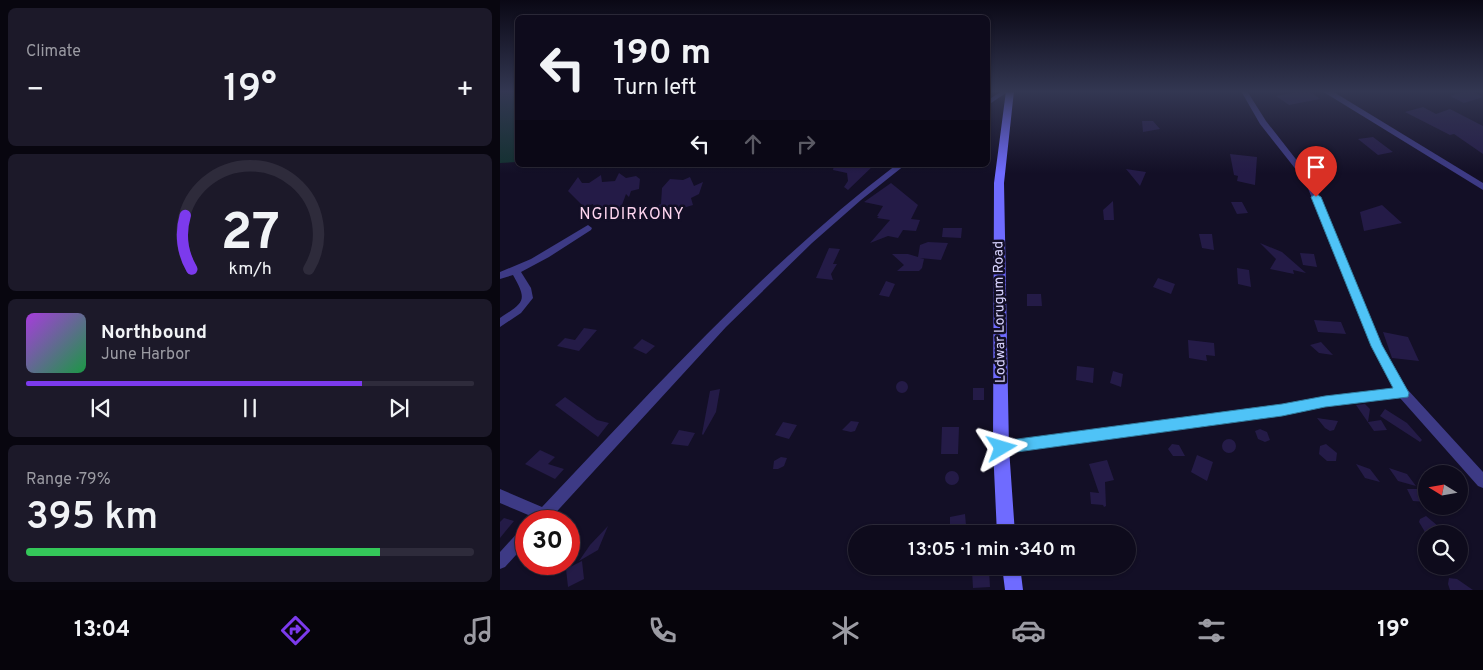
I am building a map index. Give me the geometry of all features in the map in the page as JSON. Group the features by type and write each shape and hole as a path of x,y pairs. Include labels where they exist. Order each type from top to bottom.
{"main road":[{"name":"Lodwar Lorugum Road","path":"1006,525 1002,448 999,183 1007,119"},
{"path":"1012,575 1014,590"}],"street":[{"path":"1261,119 1309,182 1377,346 1403,393 1483,482"},
{"path":"1371,119 1483,188"},
{"path":"548,510 722,324 809,241 858,198 898,167"},
{"path":"500,276 516,272 588,228"},
{"path":"500,323 518,310 527,299 528,294 516,272"},
{"path":"1002,448 1282,410 1325,401 1403,393"},
{"path":"500,496 526,510"},
{"path":"500,562 515,546"}],"green space":[{"path":"500,119 515,119 515,162 500,163"}],"building":[{"path":"1418,119 1469,119 1483,126 1483,154 1454,134 1450,135"},
{"path":"1142,121 1153,121 1160,129 1143,132"},
{"path":"1373,137 1393,152 1378,155 1358,139"},
{"path":"1230,154 1257,157 1255,185 1237,181 1238,176 1234,175"},
{"path":"1320,158 1334,172 1319,171 1309,159"},
{"path":"834,167 872,167 848,190 844,187 848,181 847,173 833,170"},
{"path":"1126,169 1146,172 1140,186"},
{"path":"619,173 626,178 636,176 640,179 639,189 631,191 629,197 626,194 622,205 611,216 610,209 596,212 593,204 584,207 568,191 578,177 582,183 589,183 601,175 602,182 615,181"},
{"path":"690,177 694,186 703,182 699,194 691,198 693,205 683,208 678,216 671,214 666,216 660,211 651,221 647,210 661,204 662,188 670,179 683,180"},
{"path":"891,183 918,205 911,219 920,220 916,231 903,230 898,238 888,236 870,243 890,220 877,218 883,206 864,202"},
{"path":"1113,201 1114,220 1104,220 1103,210"},
{"path":"1231,202 1242,202 1248,213 1237,214"},
{"path":"1382,205 1402,223 1364,231 1360,212"},
{"path":"943,228 962,228 961,238 942,237"},
{"path":"1199,234 1212,234 1214,250 1202,248"},
{"path":"928,242 948,243 941,260 920,258 924,259 922,268 919,271 897,271 904,265 892,254 908,254 918,257 920,245"},
{"path":"1260,243 1282,252 1306,273 1293,270 1294,274 1270,269 1276,259"},
{"path":"829,248 840,249 833,264 837,264 831,274 833,280 816,278"},
{"path":"1300,253 1314,254 1317,267 1303,265"},
{"path":"1237,268 1249,270 1251,287 1238,284"},
{"path":"1158,278 1175,284 1171,294 1153,287"},
{"path":"886,281 895,284 889,297 879,295"},
{"path":"1027,294 1041,294 1042,306 1027,306"},
{"path":"1314,320 1341,322 1346,334 1318,332"},
{"path":"584,328 597,330 579,351 557,346 565,338 575,340"},
{"path":"1383,332 1408,337 1419,361 1392,358"},
{"path":"642,339 655,346 646,354 633,348"},
{"path":"1188,340 1214,343 1215,356 1206,355 1207,361 1189,358"},
{"path":"1321,342 1333,355 1319,353 1310,345"},
{"path":"1077,366 1094,368 1093,383 1076,380"},
{"path":"1113,371 1123,374 1121,387 1110,383"},
{"path":"900,381 904,381 908,387 904,393 900,393 896,389 896,385"},
{"path":"973,388 984,388 984,400 973,400"},
{"path":"720,389 716,412 703,435 710,391"},
{"path":"565,397 597,420 609,423 598,437 555,405"},
{"path":"1365,404 1370,409 1368,422 1381,420 1387,430 1374,431 1356,405"},
{"path":"1385,409 1407,423 1422,440 1420,442 1380,416"},
{"path":"1317,418 1338,421 1334,430 1330,431"},
{"path":"851,421 859,422 855,431 842,430"},
{"path":"783,422 797,425 789,439 775,435"},
{"path":"942,427 959,427 958,454 941,454"},
{"path":"1260,429 1267,432 1270,440 1265,442 1258,439 1255,431"},
{"path":"679,430 695,433 688,446 671,444"},
{"path":"1226,439 1232,439 1236,446 1232,453 1226,453 1222,449 1222,443"},
{"path":"1172,444 1179,445 1185,456 1173,456 1168,449"},
{"path":"1326,444 1337,453 1336,461 1327,461 1319,454 1320,446"},
{"path":"540,450 555,457 548,464 564,469 555,479 525,464"},
{"path":"1197,455 1213,462 1207,481 1191,472"},
{"path":"781,457 787,458 784,466 773,469 774,461"},
{"path":"1107,460 1114,480 1105,482 1106,506 1104,507 1103,505 1091,504 1090,492 1099,493 1089,464"},
{"path":"1356,464 1370,469 1380,482 1365,478"},
{"path":"1389,468 1407,474 1416,486 1398,481"},
{"path":"952,471 957,473 959,478 957,483 952,485 947,483 945,478 947,473"},
{"path":"1407,489 1418,489 1418,501 1413,501"},
{"path":"965,514 966,525 950,525 950,517"},
{"path":"1426,516 1437,525 1421,525 1420,519"},
{"path":"504,518 514,521 500,538 500,522"},
{"path":"608,526 598,550 580,560 590,545"},
{"path":"582,561 584,579 568,587 567,575 580,575 580,562"},
{"path":"972,575 989,575 990,587 973,588"},
{"path":"1449,578 1457,579 1473,590 1450,590"}],"district":[{"name":"NGIDIRKONY","path":"632,215"}],"route":[{"path":"1002,448 1282,410 1325,401 1403,393 1377,346 1358,304 1316,197"}]}
